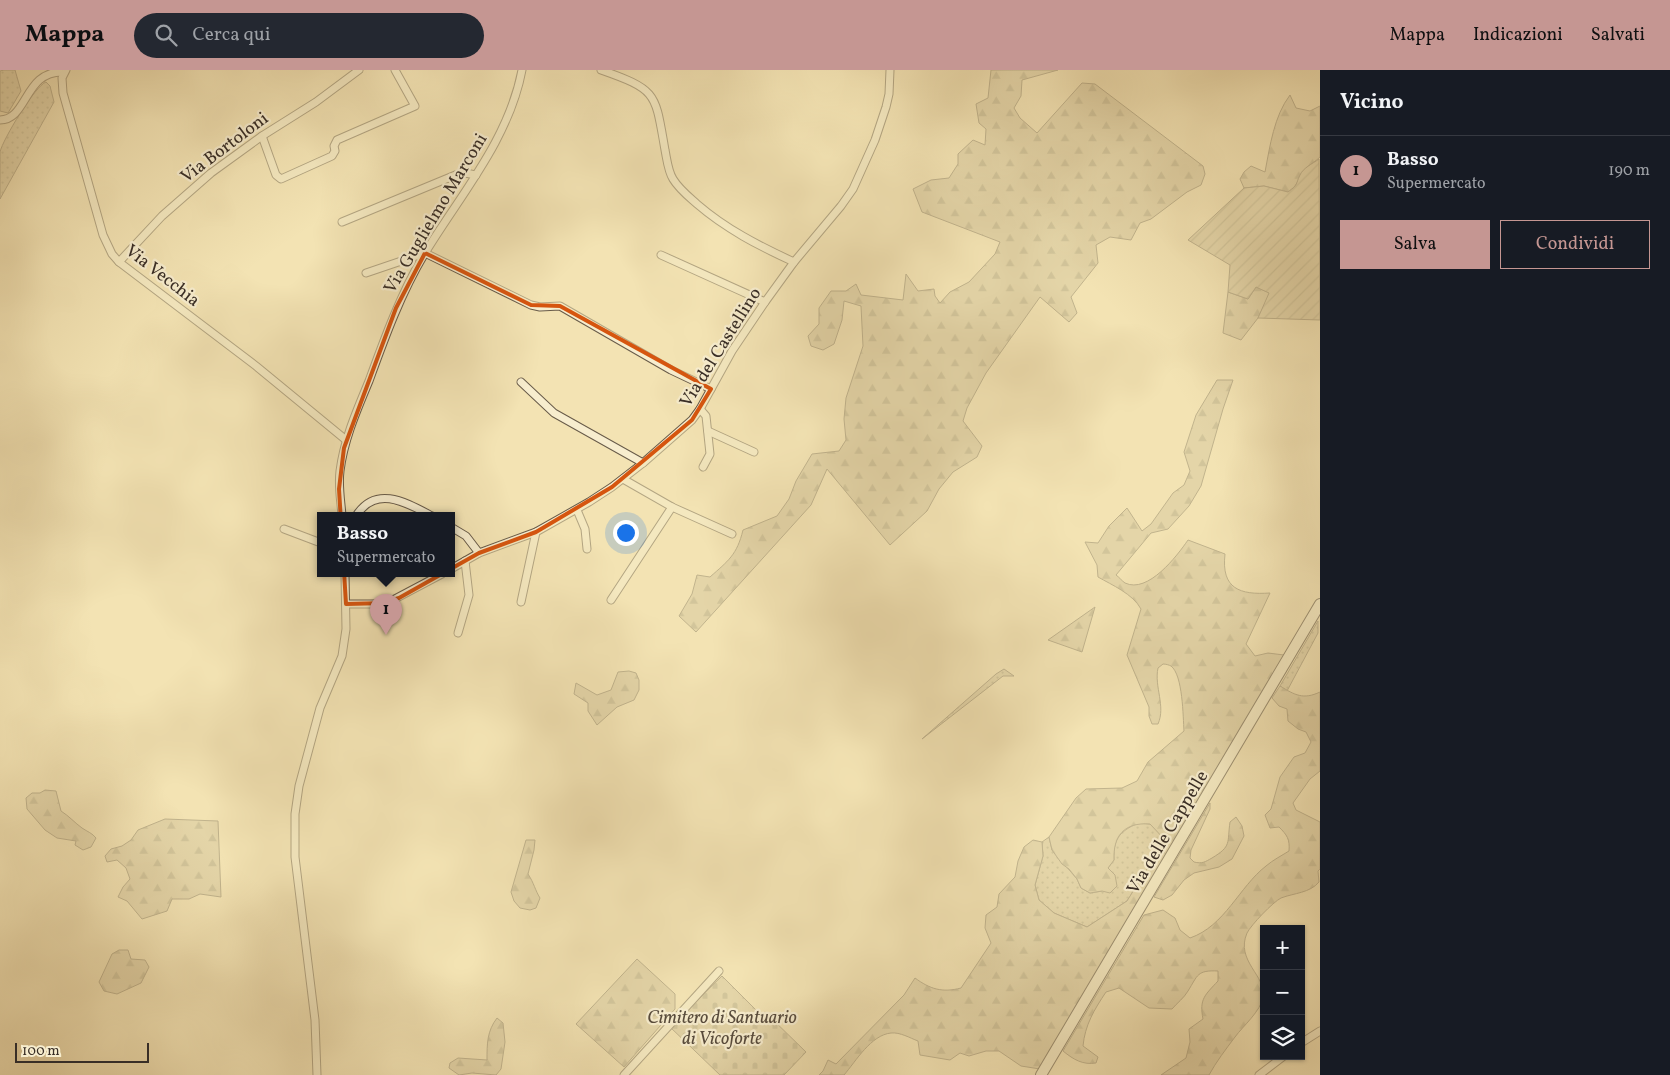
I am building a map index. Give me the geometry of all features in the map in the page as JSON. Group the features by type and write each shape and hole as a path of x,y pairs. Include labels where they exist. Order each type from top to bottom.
{"main road":[{"name":"Via delle Cappelle","path":"1041,1075 1320,604"}],"street":[{"name":"Via Bortoloni","path":"119,262 162,216 212,173 262,136 316,102 359,70"},
{"path":"262,136 276,175 281,179 324,160 334,154 334,146 337,140 415,106 395,70"},
{"name":"Via Guglielmo Marconi","path":"342,512 339,478 346,440 396,308 425,253 476,175 507,119 518,91 522,70"},
{"path":"601,70 644,88 653,98 659,113 669,169 678,186 703,209 740,236 794,262"},
{"name":"Via del Castellino","path":"455,567 480,553 536,532 577,510 623,479 686,425 700,409 732,351 765,302 794,262 853,189 886,107 889,94 890,70"},
{"path":"0,120 10,118 27,92 42,75 61,71"},
{"name":"Via Vecchia","path":"61,71 63,93 78,151 105,240 112,254 119,262 256,366 346,440"},
{"path":"342,222 458,174 466,172 476,175"},
{"path":"366,273 425,253 531,305 540,307 560,306 671,370 711,390"},
{"path":"661,255 765,302"},
{"path":"520,382 554,413 643,463"},
{"path":"700,409 706,416 710,454 703,467"},
{"path":"708,431 754,452"},
{"path":"623,479 672,507 732,534"},
{"path":"360,512 368,503 382,499 401,501 424,512"},
{"path":"611,600 672,507"},
{"path":"577,510 586,529 587,549"},
{"path":"284,529 317,541"},
{"path":"455,529 466,536 480,553"},
{"path":"521,602 536,532"},
{"path":"458,633 469,595 465,561"},
{"path":"317,1075 316,1020 295,857 294,814 299,786 320,708 342,656 345,643 345,577"},
{"path":"346,607 391,601 436,577"},
{"path":"624,1075 719,971"},
{"path":"1305,1040 1320,1031"},
{"path":"1259,1075 1279,1060"}],"highlighted area":[{"path":"425,253 531,305 560,306 711,389 692,420 612,487 536,532 479,553 399,598 384,603 346,604 339,489 344,448 396,308"}],"green space":[{"path":"15,70 21,91 8,113 0,111 0,71"},
{"path":"991,70 1058,70 1022,80 1021,96 1014,108 1020,118 1037,133 1082,83 1095,84 1203,166 1205,174 1201,185 1187,192 1151,219 1140,223 1131,240 1110,237 1096,245 1098,263 1071,297 1077,313 1069,322 1040,297 986,373 967,408 963,421 982,446 977,457 953,472 939,489 927,511 890,545 827,469 811,505 696,632 679,616 692,594 697,575 710,577 735,552 743,530 777,516 789,499 796,481 812,454 839,451 846,440 844,419 846,398 863,346 861,306 844,301 842,320 834,344 823,350 811,346 808,336 819,324 819,308 831,291 846,291 856,284 861,295 903,300 906,274 918,291 934,289 935,296 940,303 950,292 969,282 995,254 1000,242 922,212 913,189 931,180 949,178 958,164 958,154 973,140 985,145 986,129 979,123 976,104 988,98"},
{"path":"46,82 50,86 54,102 0,199 0,152 2,145 27,102"},
{"path":"1290,95 1296,108 1310,111 1320,106 1320,157 1304,170 1295,186 1288,192 1264,186 1244,188 1240,179 1251,166 1265,172 1276,122"},
{"path":"1319,159 1320,320 1258,318 1269,293 1256,287 1248,299 1228,292 1230,265 1188,240 1244,188 1264,186 1288,192 1295,186 1303,170"},
{"path":"1256,287 1270,293 1258,318 1241,340 1223,333 1228,292 1248,299"},
{"path":"1217,380 1233,380 1201,486 1189,506 1168,529 1151,533 1116,575 1125,583 1134,585 1143,583 1161,572 1188,540 1225,554 1226,575 1235,587 1250,593 1270,593 1246,644 1255,656 1268,653 1284,655 1040,1069 1021,1066 999,1051 986,1051 969,1056 960,1053 950,1060 920,1055 918,1041 901,1034 891,1033 877,1038 871,1043 844,1075 819,1075 828,1060 836,1064 904,995 915,978 936,989 961,988 991,943 985,928 986,915 997,907 999,894 1015,877 1018,861 1024,847 1033,840 1042,842 1043,856 1035,885 1039,900 1054,913 1087,927 1127,901 1165,840 1150,824 1133,825 1127,828 1118,838 1114,851 1114,860 1108,868 1115,875 1117,886 1110,893 1102,891 1090,893 1081,888 1077,879 1062,864 1052,850 1049,837 1076,798 1086,789 1122,788 1137,781 1148,762 1184,731 1182,697 1178,678 1171,666 1166,664 1158,668 1157,682 1161,710 1158,724 1152,724 1149,716 1149,707 1127,655 1141,609 1128,594 1098,577 1097,565 1085,542 1098,543 1109,526 1127,508 1142,531 1151,524 1173,493 1184,485 1190,471 1184,452 1196,415"},
{"path":"1095,607 1082,652 1048,640"},
{"path":"1318,621 1318,633 1287,691 1280,686"},
{"path":"1004,669 1014,676 1003,676 922,739 996,674"},
{"path":"629,671 636,673 639,680 639,690 634,700 617,707 597,725 588,711 588,703 574,694 576,683 597,695 611,690 618,672"},
{"path":"1280,686 1290,692 1304,696 1320,692 1320,771 1310,779 1293,803 1296,810 1320,822 1320,869 1318,871 1319,882 1315,886 1306,891 1277,900 1257,919 1247,933 1244,943 1245,952 1260,982 1259,1008 1228,1046 1209,1075 1161,1075 1186,1058 1190,1042 1189,1029 1203,1019 1202,1007 1204,998 1218,981 1218,971 1206,971 1196,977 1185,996 1172,1009 1149,1008 1119,988 1106,992 1088,1024 1083,1046 1098,1057 1096,1063 1087,1063 1075,1059 1063,1051 1144,915 1163,910 1175,918 1180,930 1190,938 1213,925 1256,875 1271,862 1289,851 1286,835 1279,827 1270,828 1265,815 1271,809 1280,777 1294,757 1305,753 1311,742 1306,732 1298,729 1288,721 1287,709 1279,706 1272,698"},
{"path":"45,790 56,791 61,811 96,838 91,847 83,850 75,845 76,841 57,838 45,830 27,809 26,798 32,793 40,793"},
{"path":"1210,803 1210,809 1191,850 1190,858 1194,862 1199,863 1212,858 1223,850 1228,839 1230,822 1236,817 1242,826 1244,836 1232,859 1219,867 1194,873 1184,880 1172,895 1163,900 1154,897"},
{"path":"165,819 218,821 221,897 200,894 189,899 172,899 167,911 142,919 127,901 118,897 130,879 126,868 117,860 107,862 105,856 111,849 122,846 131,840 138,830"},
{"path":"1138,823 1150,824 1166,840 1127,901 1087,927 1054,913 1039,900 1035,885 1043,856 1042,842 1049,837 1052,850 1077,879 1081,888 1090,893 1102,891 1108,868 1114,860 1118,837"},
{"path":"526,840 535,840 528,874 540,898 536,908 530,910 520,908 514,901 511,892"},
{"path":"119,950 128,950 131,959 145,960 149,967 141,983 117,994 104,991 99,982 112,954"},
{"path":"637,959 675,994 675,1009 624,1067 576,1024"},
{"name":"Cimitero di Santuario di Vicoforte","path":"722,976 761,1015 765,1012 806,1052 784,1075 720,1075 670,1027"},
{"path":"497,1018 503,1023 505,1042 501,1069 496,1075 472,1073 459,1075 449,1068 450,1063 458,1058 487,1060 489,1033"}],"place":[{"name":"Basso","path":"386,635"}]}
